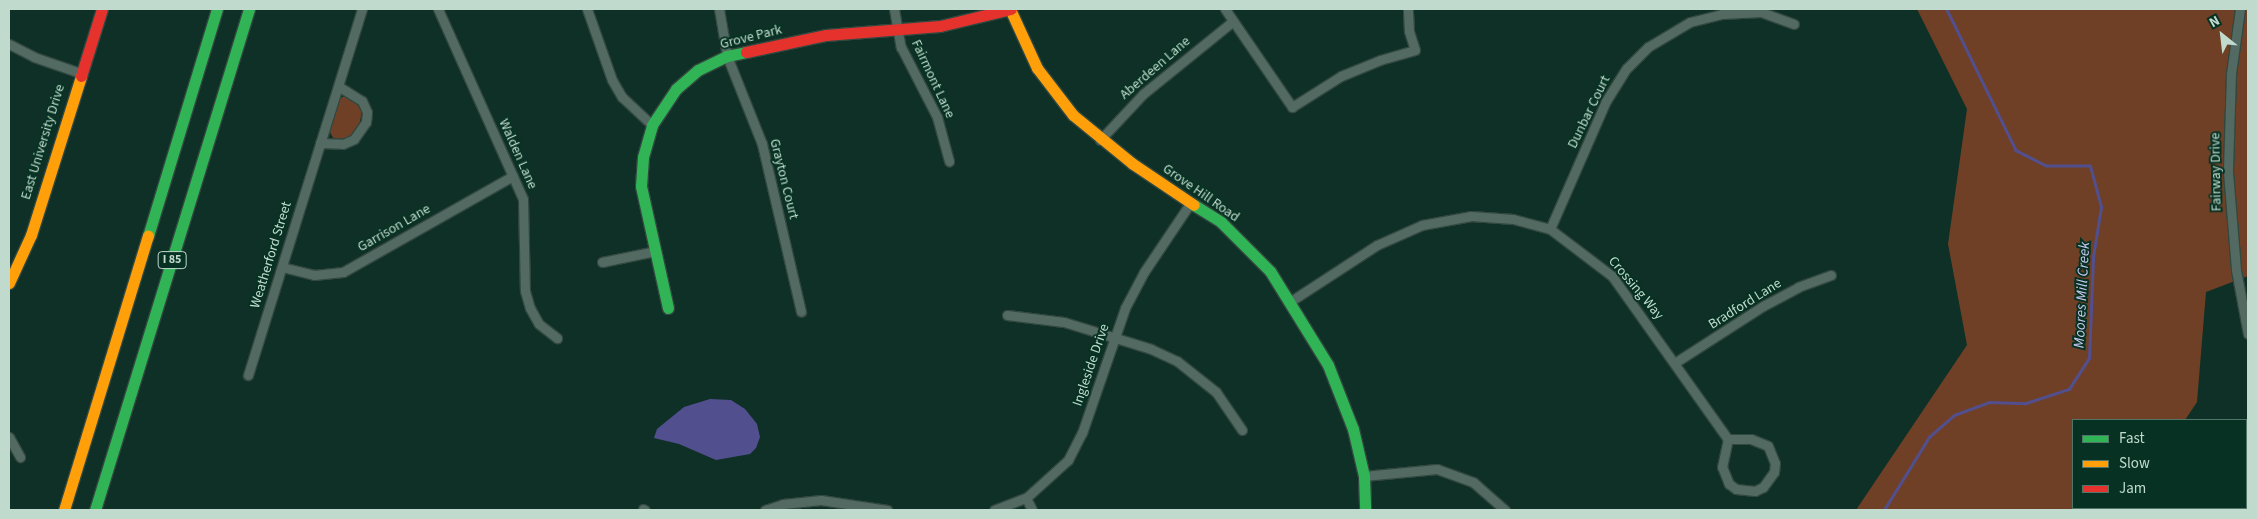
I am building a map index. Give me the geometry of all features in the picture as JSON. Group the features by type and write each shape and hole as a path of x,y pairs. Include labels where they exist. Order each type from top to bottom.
{"main road":[{"name":"East University Drive","path":"9,283 31,235 80,73 102,9"},
{"name":"I 85","path":"64,510 217,9"},
{"name":"I 85","path":"94,510 249,9"},
{"name":"Grove Park","path":"668,308 641,186 643,157 652,125 676,89 698,70 727,56 826,35 940,26 1011,9"},
{"name":"Grove Hill Road","path":"1011,9 1021,39 1053,92 1100,140 1221,222 1270,271 1319,347 1339,391 1353,429 1364,476 1365,510"}],"street":[{"name":"Weatherford Street","path":"248,376 362,9"},
{"name":"Walden Lane","path":"438,9 523,199 525,214 525,291 539,324 557,338"},
{"path":"587,9 612,80 628,104 652,125"},
{"name":"Grayton Court","path":"719,9 727,56 762,144 800,312"},
{"name":"Fairmont Lane","path":"894,9 897,29 908,64 939,122 949,161"},
{"path":"1225,9 1232,22 1292,107 1341,76 1380,60 1415,50 1408,31 1408,9"},
{"name":"Fairway Drive","path":"2240,9 2231,74 2228,172 2236,270 2248,334"},
{"name":"Dunbar Court","path":"1550,229 1606,101 1627,68 1648,47 1690,22 1721,14 1761,12 1794,24"},
{"name":"Aberdeen Lane","path":"1100,140 1150,88 1232,22"},
{"path":"9,44 34,57 80,73"},
{"path":"320,143 344,144 354,139 366,122 367,112 362,101 338,86"},
{"name":"Garrison Lane","path":"282,267 314,275 330,275 354,267 513,176"},
{"name":"Ingleside Drive","path":"994,510 1026,498 1062,468 1073,452 1125,308 1144,272 1191,202"},
{"name":"Crossing Way","path":"1291,301 1377,245 1422,225 1471,216 1513,219 1550,229 1612,276 1676,362 1728,439"},
{"path":"602,262 655,251"},
{"name":"Bradford Lane","path":"1676,362 1763,306 1798,287 1831,275"},
{"path":"1007,315 1052,320 1114,337 1160,353 1202,378 1223,400 1242,430"},
{"path":"9,437 20,457"},
{"path":"1728,439 1751,439 1768,446 1775,463 1774,472 1763,487 1755,491 1736,490 1729,484 1722,467 1728,439"},
{"path":"1364,476 1437,469 1473,482 1506,510"},
{"path":"1026,498 1032,510"},
{"path":"765,510 783,504 821,500 887,510"}],"shaded area":[{"path":"1917,9 2248,9 2248,276 2206,292 2197,402 2186,419 2072,419 2072,509 2121,510 1856,510 1967,345 1948,244 1967,109"},
{"path":"348,95 362,110 359,127 348,138 334,139 329,131 340,98"},
{"path":"710,399 731,400 745,409 757,424 760,437 756,448 750,454 716,460 679,444 654,438 657,429 684,407"}],"waterway":[{"name":"Moores Mill Creek","path":"1884,510 1929,437 1954,415 1989,402 2026,403 2069,389 2089,358 2093,257 2101,207 2090,166 2046,166 2016,151 1946,9"}],"traffic: fast":[{"path":"148,236 217,9"},
{"path":"95,510 249,9"},
{"path":"668,308 641,186 643,157 652,125 676,89 698,70 727,56 746,52"},
{"path":"1194,205 1221,222 1270,271 1328,365 1353,429 1364,476 1365,510"}],"traffic: slow":[{"path":"1010,9 1037,68 1073,115 1133,164 1194,205"},
{"path":"9,283 31,235 81,76"},
{"path":"64,510 148,236"}],"traffic: jam":[{"path":"81,76 102,9"},
{"path":"746,52 826,35 940,26 1011,9"}]}
